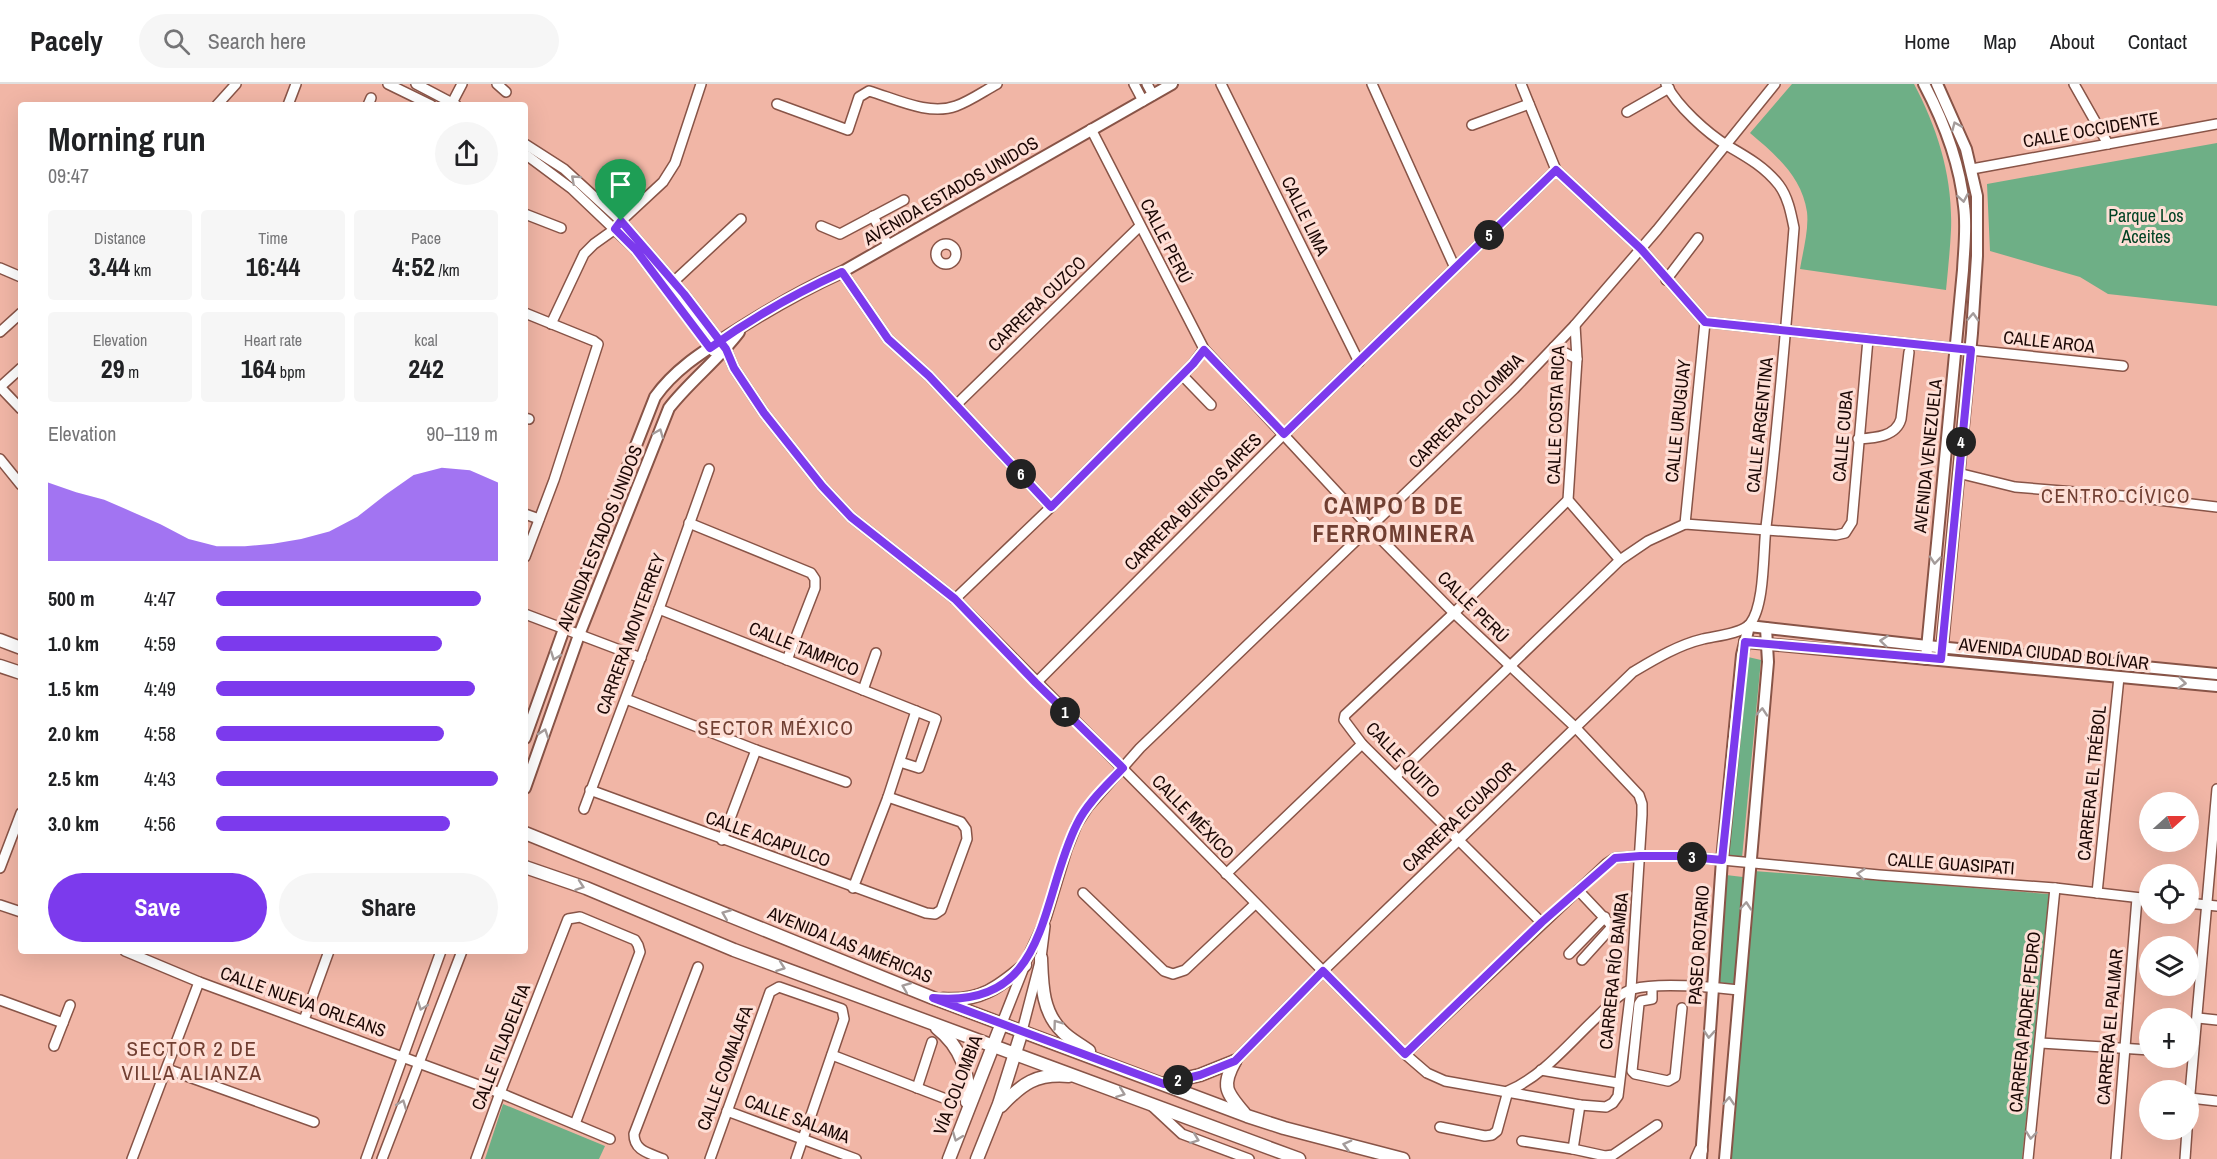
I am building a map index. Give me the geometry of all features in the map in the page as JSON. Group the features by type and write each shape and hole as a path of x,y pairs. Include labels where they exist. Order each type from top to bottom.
{"main road":[{"path":"0,640 18,647"},
{"path":"0,666 18,672"},
{"name":"AVENIDA LAS AMÉRICAS","path":"528,833 933,998 1247,1116 1403,1159"},
{"path":"528,868 586,888 734,950 1299,1159"},
{"path":"1041,958 1045,1003 1054,1022 1062,1031 1102,1061"},
{"path":"933,998 953,1000 986,993 999,987 1024,965"},
{"path":"929,1022 943,1032 958,1051 968,1080 966,1115"},
{"name":"VÍA COLOMBIA","path":"948,1159 1002,1023"},
{"path":"977,1159 996,1111 1022,1031"},
{"path":"1164,1084 1200,1075 1235,1061"},
{"path":"1235,1061 1227,1074 1225,1083 1227,1090 1247,1116"},
{"path":"996,1111 1017,1088 1034,1080 1056,1076 1085,1079"}],"street":[{"path":"220,102 236,84"},
{"path":"289,102 296,84"},
{"path":"388,84 425,102"},
{"path":"416,84 449,102"},
{"path":"454,102 462,84"},
{"path":"497,84 506,92"},
{"path":"550,324 584,254 663,182 675,164 701,84"},
{"path":"777,104 848,130 859,97 870,91 925,108 940,110 956,106 985,87 998,84"},
{"path":"1134,84 1148,98"},
{"path":"1147,84 1148,98"},
{"name":"AVENIDA ESTADOS UNIDOS","path":"528,780 579,635 669,408 719,349 745,325 793,294 842,272 1172,84"},
{"name":"CALLE LIMA","path":"1221,84 1359,362"},
{"path":"1372,84 1455,268"},
{"path":"1521,84 1556,170 1641,249 1705,322"},
{"name":"CARRERA COLOMBIA","path":"1002,1023 1024,965 1046,918 1067,849 1077,824 1088,807 1140,748 1514,389 1575,325 1641,249 1774,84"},
{"name":"AVENIDA VENEZUELA","path":"1924,84 1956,158 1965,207 1963,270 1926,659"},
{"name":"AVENIDA VENEZUELA","path":"1937,84 1966,149 1977,196 1971,350 1941,659"},
{"path":"2074,84 2108,144"},
{"path":"1627,112 1667,86"},
{"name":"CALLE ARGENTINA","path":"1667,86 1692,117 1726,144 1746,155 1769,173 1780,187 1789,205 1794,228 1775,454 1759,608 1749,626"},
{"path":"1472,125 1529,104"},
{"name":"CALLE OCCIDENTE","path":"1972,169 2217,124"},
{"name":"CALLE PERÚ","path":"1091,129 1204,350 1454,613 1575,727 1639,795 1642,804"},
{"path":"528,146 564,169 673,282 719,349"},
{"path":"528,156 618,225 666,289 719,349"},
{"name":"CARRERA BUENOS AIRES","path":"1036,683 1284,434 1556,170"},
{"path":"821,226 840,234 904,200"},
{"path":"528,215 561,228"},
{"path":"873,216 888,245"},
{"path":"666,289 741,219"},
{"name":"CARRERA CUZCO","path":"956,405 1140,226"},
{"path":"1666,280 1698,238"},
{"path":"0,268 18,276"},
{"path":"842,272 888,339 929,376 1051,507"},
{"path":"528,314 594,340 598,344 528,549"},
{"path":"0,332 18,316"},
{"name":"CALLE AROA","path":"1705,322 2123,366"},
{"name":"CALLE URUGUAY","path":"1685,524 1705,322"},
{"name":"CALLE COSTA RICA","path":"1575,325 1577,360 1568,500 1620,560"},
{"name":"CALLE CUBA","path":"1766,529 1836,535 1845,533 1852,522 1868,339"},
{"path":"1554,347 1577,360"},
{"name":"AVENIDA ESTADOS UNIDOS","path":"528,730 564,629 655,397 683,366 719,349"},
{"name":"CALLE MÉXICO","path":"719,349 764,413 822,486 851,517 955,599 1405,1054 1427,1073 1445,1081 1580,1105 1606,1107 1613,1103"},
{"path":"955,599 1051,507 1204,350"},
{"path":"1858,439 1883,435 1899,427 1909,352"},
{"path":"18,371 0,387 18,406"},
{"path":"1182,375 1211,405"},
{"path":"0,459 18,481"},
{"name":"CARRERA MONTERREY","path":"584,809 709,469"},
{"path":"1958,473 2015,487 2217,507"},
{"path":"1454,613 1568,500"},
{"path":"528,515 539,519"},
{"path":"689,523 811,573 815,579 815,588 787,660"},
{"path":"1396,777 1620,560 1648,541 1685,524 1766,529"},
{"name":"CALLE ARGENTINA","path":"1759,608 1766,628"},
{"name":"CALLE TAMPICO","path":"659,609 936,720 919,768 900,762"},
{"name":"CALLE QUITO","path":"1454,613 1345,715 1344,720 1362,744 1542,922"},
{"path":"528,615 641,658"},
{"name":"AVENIDA CIUDAD BOLÍVAR","path":"1749,626 2217,674"},
{"name":"CARRERA ECUADOR","path":"1235,1061 1323,971 1633,672 1667,652 1701,639 1729,634 1749,626"},
{"name":"PASEO ROTARIO","path":"1699,1156 1722,860 1745,642 1749,626"},
{"path":"1725,1159 1768,645 1766,628"},
{"path":"1729,634 1745,642"},
{"name":"AVENIDA CIUDAD BOLÍVAR","path":"1745,642 2217,686"},
{"path":"863,690 876,653"},
{"name":"CARRERA EL TRÉBOL","path":"2097,893 2119,677"},
{"path":"626,699 756,750 846,782"},
{"path":"852,888 888,797 916,711"},
{"path":"1227,874 1362,744"},
{"path":"722,840 756,750"},
{"path":"2199,1008 2217,789"},
{"name":"CALLE ACAPULCO","path":"590,790 852,888 935,914 941,910 967,838 966,829 961,822 888,797"},
{"name":"CARRERA RÍO BAMBA","path":"1613,1103 1618,1096 1631,989 1642,804"},
{"path":"0,868 18,821"},
{"name":"CALLE GUASIPATI","path":"1405,1054 1542,922 1615,858 1640,856 1722,860 2055,888 2137,898"},
{"name":"CARRERA PADRE PEDRO","path":"2028,1159 2055,888"},
{"path":"1578,890 1611,925 1582,960"},
{"path":"1083,893 1164,971 1173,975 1185,970 1256,904"},
{"name":"CARRERA EL PALMAR","path":"2116,1159 2137,898"},
{"path":"0,904 18,911"},
{"path":"2199,904 2217,906"},
{"name":"CALLE FILADELFIA","path":"476,1159 568,919 580,917 634,940 639,945 640,952 575,1124"},
{"path":"1569,954 1605,917"},
{"name":"CARRERA COLOMBIA","path":"1022,1031 1041,958 1046,918"},
{"name":"CALLE NUEVA ORLEANS","path":"131,954 199,982 500,1093 610,1139"},
{"path":"304,1020 328,954"},
{"path":"366,1159 440,954"},
{"path":"382,1159 461,954"},
{"path":"663,1159 639,1149 634,1143 634,1134 698,967"},
{"path":"135,1158 199,982"},
{"name":"CALLE COMALAFA","path":"710,1159 770,992 774,988 779,987 842,1009 844,1019 832,1055"},
{"path":"1652,987 1652,999 1641,1001 1639,1004 1632,1071 1635,1074 1668,1082 1675,1077 1682,1008"},
{"path":"1440,1127 1485,1136 1492,1135 1497,1131 1509,1091 1522,1085 1541,1070 1614,1000 1631,989 1713,987 1739,990"},
{"path":"0,1000 63,1023"},
{"path":"54,1046 70,1005"},
{"path":"2199,1018 2217,1020"},
{"path":"917,1088 932,1042"},
{"path":"2041,1043 2139,1049"},
{"path":"796,1159 832,1055 946,1099"},
{"path":"167,1069 314,1122"},
{"path":"1541,1070 1618,1083"},
{"path":"2199,1099 2217,1101"},
{"path":"1151,1105 1182,1134 1249,1159"},
{"path":"1573,1149 1580,1105"},
{"name":"CALLE SALAMA","path":"727,1111 856,1159"},
{"path":"1522,1141 1605,1156 1613,1155 1657,1125"},
{"path":"2185,1159 2186,1140"}],"green space":[{"path":"1792,84 1914,84 1937,136 1949,192 1951,230 1946,290 1800,269 1807,212 1800,188 1786,168 1750,133"},
{"name":"Parque Los Aceites","path":"2217,143 2217,306 2108,294 2080,277 1990,251 1987,184"},
{"path":"1748,657 1761,660 1742,858 1728,858"},
{"path":"1754,871 2049,894 2022,1159 1731,1159"},
{"path":"1726,875 1743,877 1734,984 1717,982"},
{"path":"503,1104 605,1146 599,1159 485,1159"}],"district":[{"name":"CENTRO CÍVICO","path":"2116,496"},
{"name":"CAMPO B DE FERROMINERA","path":"1394,520"},
{"name":"SECTOR MÉXICO","path":"776,728"},
{"name":"SECTOR 2 DE VILLA ALIANZA","path":"192,1061"}],"route":[{"path":"621,221 615,229 636,250 710,348 719,341 793,294 842,272 888,339 929,376 1051,507 1193,364 1204,350 1284,434 1556,170 1641,249 1705,322 1971,350 1941,659 1745,642 1722,860 1680,856 1615,858 1542,922 1405,1054 1323,971 1235,1061 1200,1075 1164,1084 933,998 953,1000 986,993 999,987 1024,965 1046,918 1077,824 1088,807 1123,768 955,599 851,517 822,486 764,413 734,368 726,349 719,341 684,294 621,221"}]}
